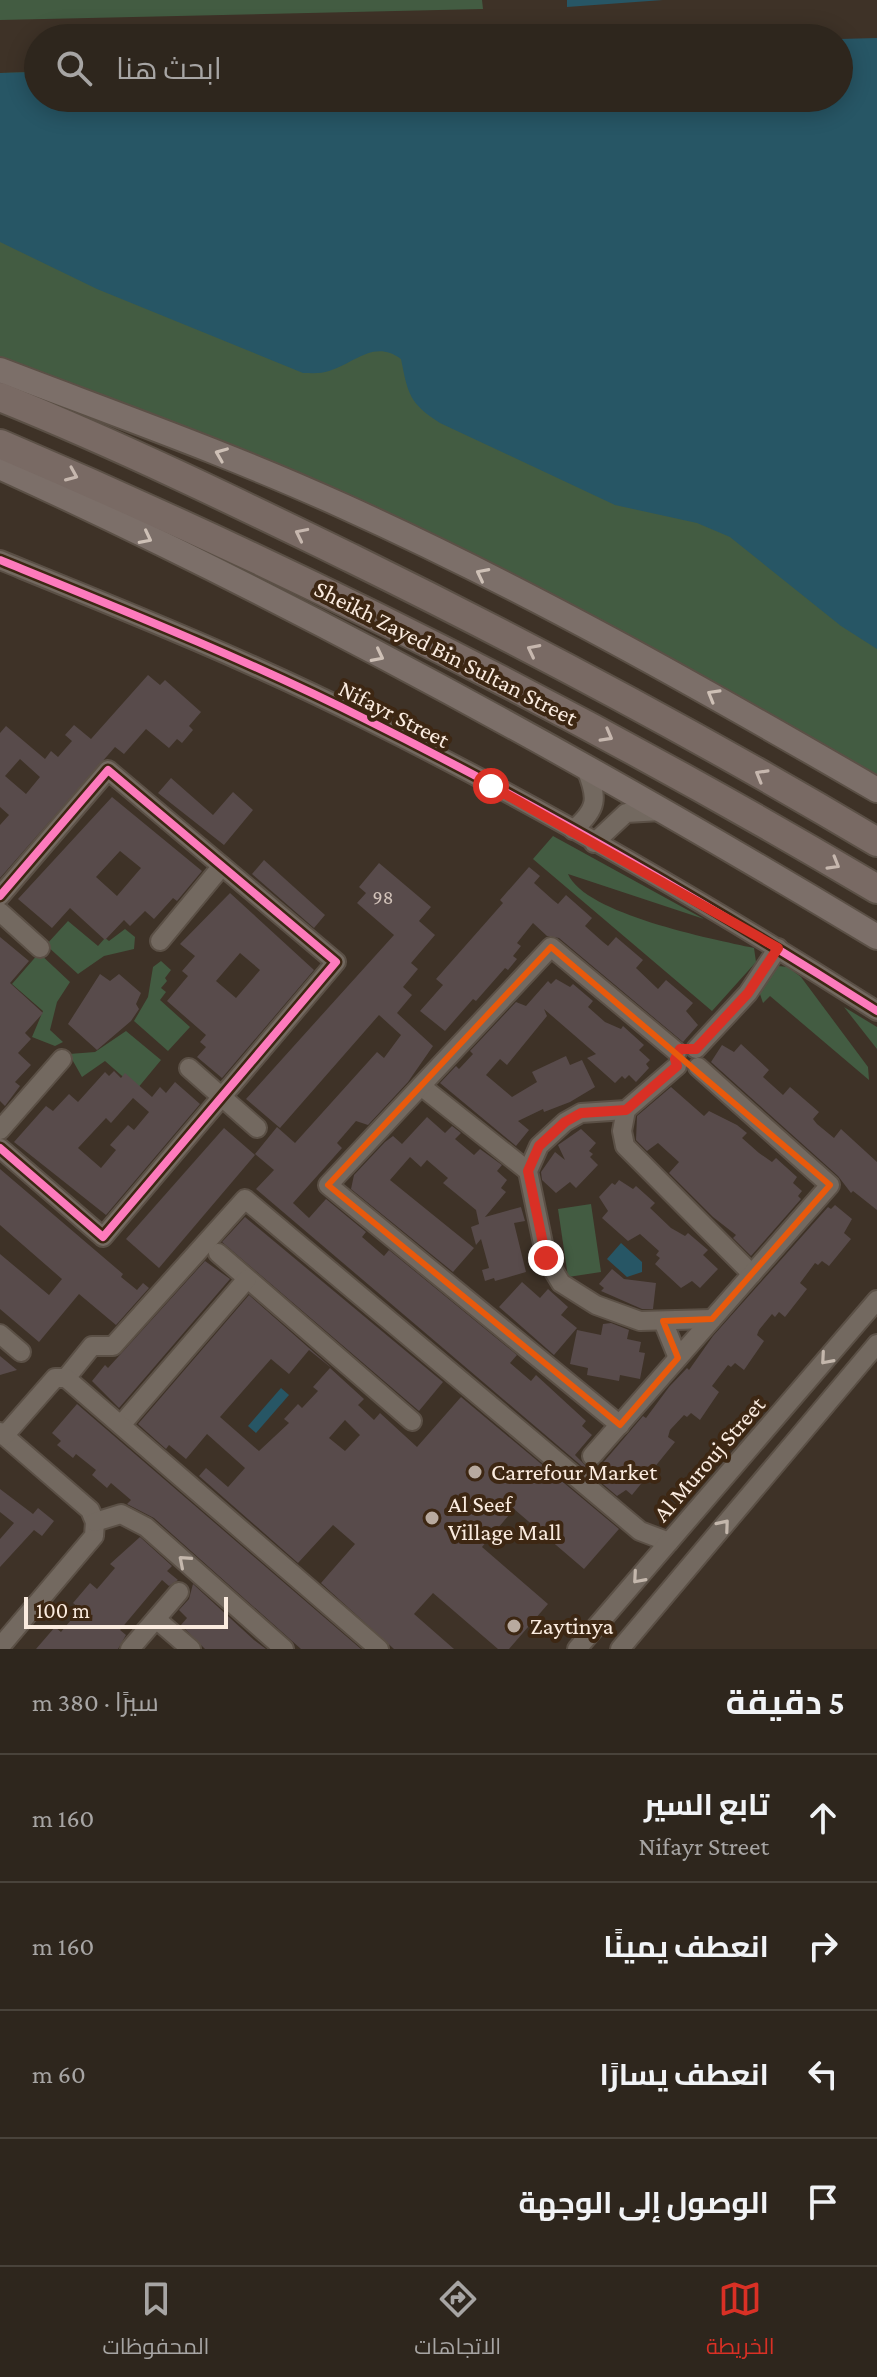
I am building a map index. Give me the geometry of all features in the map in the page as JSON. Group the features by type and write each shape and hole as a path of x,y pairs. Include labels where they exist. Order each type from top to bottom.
{"highway":[{"name":"Sheikh Zayed Bin Sultan Street","path":"0,397 287,527 431,598 703,742 877,842"},
{"name":"Sheikh Zayed Bin Sultan Street","path":"0,444 220,540 417,636 687,779 877,889"}],"main road":[{"path":"0,370 226,455 406,536 653,661 877,790"},
{"path":"0,467 66,497 430,683 661,811 877,937"}],"street":[{"name":"Nifayr Street","path":"0,560 365,719 573,830 778,948 877,1011"},
{"path":"573,830 589,817 597,798 586,769"},
{"path":"0,896 108,770 336,962 103,1237 0,1148"},
{"path":"594,843 626,813 661,811"},
{"path":"160,941 222,866"},
{"path":"0,912 40,948"},
{"path":"620,1425 328,1185 551,947 677,1059"},
{"path":"697,1058 748,993 778,948"},
{"path":"592,1456 620,1425 830,1185 686,1046 626,1110 622,1131 625,1146 752,1274"},
{"path":"0,1130 62,1059"},
{"path":"189,1068 257,1128"},
{"path":"421,1086 528,1171"},
{"path":"626,1110 581,1113 565,1122 539,1146 528,1171 546,1258 561,1283 596,1305 640,1321 712,1319"},
{"path":"66,1378 92,1346 113,1346 245,1199 640,1531 669,1542"},
{"path":"218,1253 412,1421"},
{"path":"121,1425 247,1279"},
{"name":"Al Murouj Street","path":"577,1649 877,1300"},
{"path":"663,1321 678,1358"},
{"path":"0,1334 21,1352"},
{"path":"620,1649 877,1344"},
{"path":"0,1647 94,1536 95,1522 90,1510 2,1434 55,1378 66,1378 379,1649"},
{"path":"95,1522 121,1514 146,1527 284,1649"},
{"path":"130,1649 179,1592"},
{"path":"156,1619 191,1649"}],"highlighted area":[{"path":"551,947 830,1185 712,1319 663,1321 678,1358 620,1425 328,1185"}],"green space":[{"path":"0,0 482,0 483,9 0,20"},
{"path":"24,72 24,112 551,112 877,275 877,779 651,647 392,519 0,359 0,73"},
{"path":"553,836 704,919 568,874 579,888 598,901 652,923 754,948 756,962 712,1011 533,859"},
{"path":"68,921 98,946 105,938 109,941 125,929 135,937 134,949 104,956 78,974 46,945"},
{"path":"39,953 70,982 57,1002 50,1030 63,1042 55,1046 32,1037 43,1011 12,984"},
{"path":"161,961 171,970 161,988 166,992 160,1000 190,1027 168,1051 134,1021 148,997 153,967"},
{"path":"778,966 788,967 801,977 868,1067 869,1080 770,996 763,1003 758,988"},
{"path":"844,1007 877,1027 877,1049"},
{"path":"126,1031 161,1060 137,1089 105,1061 82,1077 69,1054 95,1052"},
{"path":"591,1204 601,1272 568,1277 558,1209"}],"water":[{"path":"567,0 663,0 567,7"},
{"path":"877,38 877,649 841,626 730,537 697,523 615,505 440,423 416,403 408,389 401,359 391,353 373,352 326,372 303,373 97,289 0,242 0,73 24,72 24,112 853,112 853,39"},
{"path":"621,1243 642,1262 642,1272 627,1277 607,1259"},
{"path":"281,1388 289,1395 256,1433 248,1426"}],"building":[{"path":"148,675 160,685 165,680 201,712 189,726 193,730 182,743 177,739 169,748 146,729 124,754 115,747 0,878 0,825 9,815 0,807 0,733 6,726 45,759 51,751 58,757 72,741 65,735 74,725 91,739","holes":["20,759 40,777 26,794 5,776"]},
{"path":"171,778 213,815 233,792 253,810 224,845 158,793"},
{"path":"112,797 202,871 177,901 173,898 154,919 145,911 130,926 124,920 105,940 70,908 52,928 18,899","holes":["120,851 141,868 117,896 96,877"]},
{"path":"264,860 325,915 314,928 252,874"},
{"path":"379,863 431,907 419,921 435,935 411,963 418,969 403,987 412,995 397,1013 433,1046 408,1082 368,1125 356,1121 337,1143 342,1148 293,1203 309,1218 326,1199 366,1232 362,1237 384,1256 389,1250 517,1355 510,1363 531,1381 536,1375 586,1421 582,1426 592,1435 575,1455 585,1465 595,1472 643,1416 646,1418 669,1387 687,1368 689,1370 713,1336 828,1207 831,1209 835,1205 852,1219 844,1233 851,1239 829,1266 822,1261 818,1265 815,1263 800,1283 807,1289 785,1317 779,1312 775,1317 772,1314 757,1335 764,1341 744,1370 735,1363 731,1367 728,1365 712,1386 719,1392 700,1420 691,1413 687,1417 684,1415 670,1430 668,1437 675,1442 632,1495 626,1490 617,1496 256,1189 274,1170 255,1154 277,1127 295,1143 377,1052 384,1058 401,1035 379,1015 280,1128 246,1099 394,935 357,903 366,893 359,887"},
{"path":"529,867 540,876 534,883 553,900 558,904 566,895 592,918 585,926 603,942 608,946 616,937 643,960 636,968 658,989 666,980 693,1003 686,1011 698,1025 683,1042 559,938 547,936 533,923 517,943 521,946 513,956 517,959 476,1001 473,999 445,1031 420,1011 443,985 436,979 503,903 500,900"},
{"path":"230,893 314,970 222,1078 197,1057 206,1047 200,1042 206,1035 167,1001 188,976 182,971 195,956 180,944","holes":["240,953 260,970 236,998 216,981"]},
{"path":"0,937 29,961 10,983 43,1013 25,1033 31,1039 18,1053 31,1065 15,1082 20,1086 5,1106 0,1101"},
{"path":"100,974 110,981 119,974 141,993 136,1004 139,1009 131,1021 97,1050 68,1024"},
{"path":"556,979 570,987 573,984 593,1001 588,1007 605,1022 621,1029 623,1026 644,1045 639,1050 650,1060 646,1064 649,1068 636,1082 629,1075 625,1079 622,1076 615,1083 587,1058 596,1054 544,1009 547,1016 507,1065 500,1059 486,1075 512,1097 537,1082 532,1072 566,1056 570,1065 582,1060 595,1087 570,1102 544,1112 543,1109 518,1121 529,1130 516,1146 440,1083 456,1066 459,1069 473,1054 470,1051 516,1002 526,1006 548,981 551,984"},
{"path":"741,1044 769,1070 763,1077 783,1095 790,1087 819,1112 813,1119 817,1124 834,1138 841,1129 877,1162 877,1210 853,1191 851,1193 838,1176 711,1062 722,1045 734,1052"},
{"path":"114,1071 121,1078 125,1073 152,1097 160,1087 166,1093 175,1082 200,1104 106,1215 14,1142 46,1106 53,1111 69,1094 78,1102 105,1072 109,1076","holes":["133,1098 149,1112 134,1130 128,1125 110,1145 116,1150 101,1168 78,1148 106,1118 111,1123"]},
{"path":"671,1087 704,1116 709,1111 737,1125 747,1133 742,1138 759,1153 772,1162 776,1158 797,1177 793,1183 802,1191 798,1196 801,1199 751,1256 733,1238 736,1235 713,1217 669,1173 679,1162 658,1143 647,1151 636,1140 637,1116"},
{"path":"427,1117 445,1133 452,1126 461,1133 455,1139 474,1155 480,1149 502,1165 497,1171 507,1180 501,1188 506,1192 485,1217 521,1207 525,1221 514,1223 526,1272 485,1281 482,1270 489,1268 481,1239 476,1245 471,1227 479,1224 476,1210 443,1183 448,1178 427,1160 421,1167 410,1157 390,1180 474,1248 453,1272 351,1189 354,1175 385,1142 393,1136 402,1144"},
{"path":"224,1128 255,1155 159,1268 126,1239"},
{"path":"581,1129 596,1143 589,1151 593,1154 590,1157 598,1165 576,1188 570,1182 556,1193 542,1180 541,1172 555,1152 565,1160 558,1145"},
{"path":"0,1169 123,1274 121,1277 137,1290 143,1283 149,1288 116,1325 79,1294 39,1342 0,1309 0,1254 49,1295 62,1279 0,1225"},
{"path":"619,1180 633,1189 636,1186 655,1203 650,1208 671,1228 685,1236 688,1233 708,1250 703,1255 718,1269 700,1288 692,1281 681,1288 655,1264 660,1258 656,1255 659,1251 640,1234 628,1241 602,1218 608,1211 599,1197"},
{"path":"245,1217 443,1382 419,1411 222,1242"},
{"path":"205,1261 230,1279 119,1408 92,1381 105,1365 108,1368"},
{"path":"612,1269 624,1279 656,1283 653,1309 642,1309 601,1291 604,1288 599,1284"},
{"path":"522,1282 540,1298 548,1289 568,1307 561,1315 577,1328 554,1355 499,1307"},
{"path":"249,1295 334,1370 309,1350 289,1374 271,1359 220,1417 259,1451 289,1423 284,1419 298,1404 302,1408 318,1391 313,1387 330,1368 364,1399 358,1405 374,1420 380,1413 417,1447 461,1397 619,1529 584,1569 514,1509 482,1547 548,1604 509,1649 498,1649 433,1593 414,1614 454,1649 394,1649 321,1583 355,1544 333,1525 298,1563 199,1476 206,1468 228,1487 245,1468 207,1434 186,1459 169,1445 166,1449 138,1424","holes":["345,1420 360,1435 345,1451 329,1438"]},
{"path":"611,1323 629,1330 627,1339 641,1342 639,1352 645,1353 640,1379 620,1375 619,1381 587,1375 588,1368 570,1364 577,1330 601,1335 603,1324"},
{"path":"0,1356 17,1370 0,1375"},
{"path":"77,1404 361,1649 301,1649 154,1518 127,1504 131,1500 111,1483 107,1488 92,1475 96,1470 76,1454 73,1458 57,1445 61,1441 52,1433"},
{"path":"0,1489 33,1514 38,1508 54,1521 42,1536 34,1530 0,1567 0,1539 14,1523 0,1512"},
{"path":"140,1537 172,1566 167,1571 178,1580 169,1586 162,1580 120,1630 126,1635 118,1649 36,1649 55,1627 61,1632 80,1609 73,1603 90,1583 97,1589 115,1568 110,1564"},
{"path":"193,1584 266,1649 205,1649 181,1625 187,1618 179,1610 189,1599"}],"cycle path":[{"path":"0,560 231,656 432,753 626,859 877,1011"},
{"path":"0,896 108,770 336,962 103,1237 0,1148"}],"place":[{"name":"Carrefour Market","path":"475,1472"},
{"name":"Al Seef Village Mall","path":"432,1518"},
{"name":"Zaytinya","path":"514,1626"}],"route":[{"path":"491,786 778,948 748,993 696,1049 690,1046 680,1049 675,1055 677,1066 626,1110 581,1113 565,1122 539,1146 528,1171 546,1258"}]}
